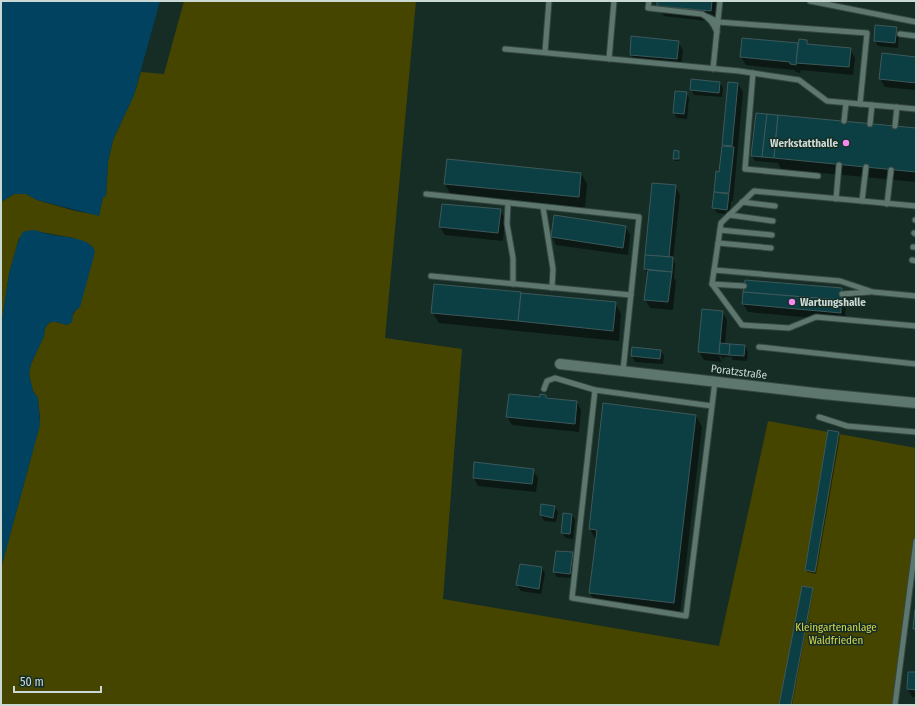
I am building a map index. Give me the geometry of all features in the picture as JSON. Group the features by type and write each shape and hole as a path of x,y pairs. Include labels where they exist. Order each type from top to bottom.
{"street":[{"name":"Poratzstraße","path":"560,364 822,394 916,403"}],"lane":[{"path":"545,52 549,1"},
{"path":"609,59 614,1"},
{"path":"649,1 648,8 702,14 718,22 867,33 860,104"},
{"path":"713,69 720,1"},
{"path":"810,1 916,22"},
{"path":"708,17 717,32"},
{"path":"900,34 916,36"},
{"path":"505,49 753,73 799,80 827,101 916,109"},
{"path":"753,73 745,169 818,176"},
{"path":"844,121 846,102"},
{"path":"870,124 872,105"},
{"path":"895,126 897,107"},
{"path":"836,199 840,165"},
{"path":"862,201 866,167"},
{"path":"887,204 891,170"},
{"path":"916,206 754,190 721,223 712,284 742,325 789,328 816,317 916,326"},
{"path":"426,194 639,217 623,371"},
{"path":"742,202 775,206"},
{"path":"508,203 507,224 513,258 513,284"},
{"path":"543,206 553,270 552,288"},
{"path":"729,216 773,221"},
{"path":"720,230 772,235"},
{"path":"718,242 771,248"},
{"path":"714,270 840,281 873,292"},
{"path":"431,276 631,295"},
{"path":"712,284 744,286"},
{"path":"842,294 873,292 916,296"},
{"path":"759,347 916,364"},
{"path":"544,389 547,381 554,378 595,390 712,406"},
{"path":"595,390 572,598 686,616 715,381"},
{"path":"819,417 847,426 916,432"},
{"path":"895,705 916,540"}],"green space":[{"name":"Kleingartenanlage Waldfrieden","path":"184,1 416,1 385,338 462,349 443,599 719,646 768,421 916,448 916,542 896,705 1,705 1,568 32,454 40,418 38,398 33,391 29,374 31,364 44,336 45,328 51,322 67,325 76,310 74,238 41,232 19,238 9,274 1,327 1,202 14,194 26,194 37,200 75,211 99,215 103,197 106,196 108,162 113,140 134,95 141,72 164,74"}],"water":[{"path":"1,1 160,1 134,95 113,140 108,162 106,196 103,197 99,216 37,200 26,194 14,194 1,202"},
{"path":"35,230 84,241 93,247 95,252 80,307 73,313 72,322 67,325 56,322 51,322 48,324 31,364 29,374 33,391 38,398 40,425 1,568 1,327 9,274 17,245 22,233 25,231"}],"building":[{"path":"657,1 712,1 711,11 657,6"},
{"path":"875,25 897,27 895,43 874,41"},
{"path":"631,36 679,41 677,59 630,55"},
{"path":"742,38 798,43 796,65 790,64 790,62 740,57"},
{"path":"799,39 807,40 807,44 851,48 849,67 796,63"},
{"path":"882,53 916,57 916,83 879,79"},
{"path":"691,79 720,82 719,93 690,90"},
{"path":"728,82 738,83 732,146 722,145"},
{"path":"675,91 687,92 684,114 673,113"},
{"path":"756,113 767,114 762,157 751,156"},
{"path":"767,114 778,115 774,158 762,157"},
{"name":"Werkstatthalle","path":"778,115 916,128 916,172 774,158"},
{"path":"722,146 734,147 729,193 714,192 716,171 719,172"},
{"path":"674,150 679,151 679,159 673,159"},
{"path":"447,159 581,173 579,197 444,184"},
{"path":"652,183 676,185 669,257 645,255"},
{"path":"714,192 729,194 727,210 712,208"},
{"path":"442,204 501,209 498,233 439,227"},
{"path":"554,215 626,226 623,248 551,237"},
{"path":"645,255 673,257 672,272 644,269"},
{"path":"648,270 672,272 668,302 644,300"},
{"name":"Wartungshalle","path":"745,280 842,288 841,300 743,292"},
{"path":"434,284 521,292 518,321 431,313"},
{"name":"Wartungshalle","path":"743,292 841,300 841,313 742,304"},
{"path":"521,293 616,302 613,331 518,321"},
{"path":"702,309 723,311 719,354 698,352"},
{"path":"720,343 730,344 729,355 719,354"},
{"path":"730,344 745,345 744,356 729,355"},
{"path":"632,347 661,350 660,359 631,356"},
{"path":"509,394 540,397 540,394 546,395 546,398 577,401 575,424 506,417"},
{"path":"603,403 696,415 674,603 589,593 597,530 589,529"},
{"path":"828,430 839,432 815,572 805,570"},
{"path":"474,462 534,469 532,484 473,478"},
{"path":"541,504 555,506 553,518 540,515"},
{"path":"563,513 572,514 570,534 561,533"},
{"path":"556,551 573,552 570,574 553,572"},
{"path":"520,564 542,567 539,589 516,585"},
{"path":"802,586 813,588 791,705 779,705"},
{"path":"915,609 916,629 913,629"},
{"path":"908,672 916,672 916,690 907,689"}],"place":[{"name":"Werkstatthalle","path":"846,143"},
{"name":"Wartungshalle","path":"792,302"}]}
